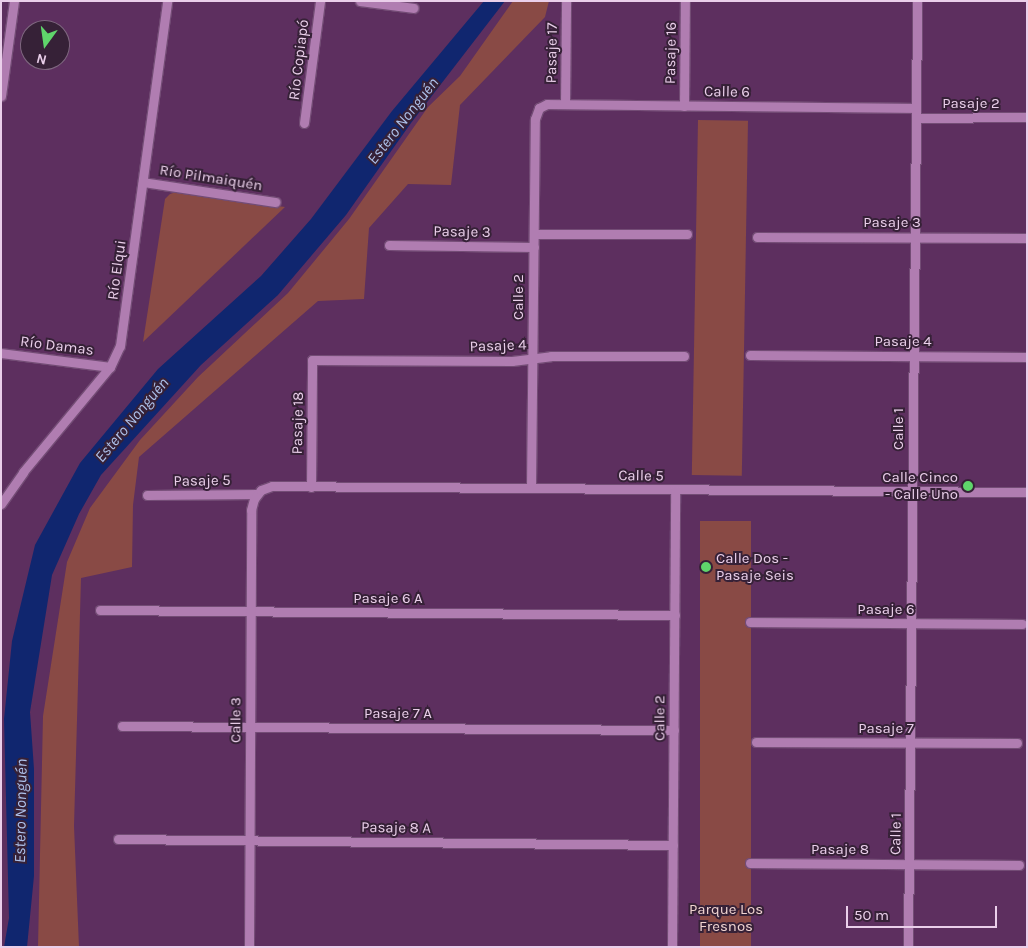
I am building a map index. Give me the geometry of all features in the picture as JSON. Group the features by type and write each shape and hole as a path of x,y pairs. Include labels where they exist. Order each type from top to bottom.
{"street":[{"path":"1,96 14,1"},
{"name":"Río Elqui","path":"1,504 23,472 110,367 120,346 167,1"},
{"name":"Río Copiapó","path":"304,123 320,1"},
{"path":"360,1 414,8"},
{"name":"Pasaje 17","path":"565,104 566,1"},
{"name":"Pasaje 16","path":"684,106 685,1"},
{"name":"Calle 1","path":"908,947 916,1"},
{"name":"Calle 6","path":"539,108 548,104 565,104 916,113"},
{"name":"Calle 2","path":"531,488 535,118 539,108"},
{"name":"Pasaje 2","path":"916,113 1027,117"},
{"name":"Río Pilmaiquén","path":"143,182 276,202"},
{"path":"534,234 687,234"},
{"name":"Pasaje 3","path":"757,237 1027,238"},
{"name":"Pasaje 3","path":"390,245 534,247"},
{"name":"Río Damas","path":"1,353 110,367"},
{"name":"Pasaje 4","path":"750,355 1027,357"},
{"name":"Pasaje 4","path":"312,360 512,361 551,356 684,356"},
{"name":"Pasaje 18","path":"311,487 312,360"},
{"name":"Calle 5","path":"257,494 272,486 1027,492"},
{"name":"Calle 2","path":"672,947 676,490"},
{"name":"Pasaje 5","path":"147,496 257,494"},
{"name":"Calle 3","path":"249,947 251,510 257,494"},
{"name":"Pasaje 6 A","path":"100,610 675,615"},
{"name":"Pasaje 6","path":"750,622 1022,624"},
{"name":"Pasaje 7 A","path":"122,726 674,730"},
{"name":"Pasaje 7","path":"756,742 1017,743"},
{"name":"Pasaje 8 A","path":"118,839 673,845"},
{"name":"Pasaje 8","path":"750,863 1019,865"}],"green space":[{"path":"513,1 549,1 545,17 460,105 451,185 408,184 369,228 364,299 318,301 139,457 133,505 132,567 81,578 74,826 79,947 38,947 43,716 67,562 90,508 140,440 198,377 288,293 349,219 428,107 460,76"},
{"path":"698,120 748,121 742,476 692,475"},
{"path":"176,192 285,207 143,342 165,199 170,194"},
{"name":"Parque Los Fresnos","path":"700,521 751,521 751,947 700,947"}],"water":[{"name":"Estero Nonguén","path":"484,1 505,1 411,123 346,215 278,295 201,365 101,475 79,514 52,575 30,712 34,769 34,876 27,947 4,947 9,918 4,719 12,641 35,545 80,463 158,369 261,276 311,219 392,111"}],"place":[{"name":"Calle Cinco - Calle Uno","path":"968,486"},
{"name":"Calle Dos - Pasaje Seis","path":"706,567"}]}
